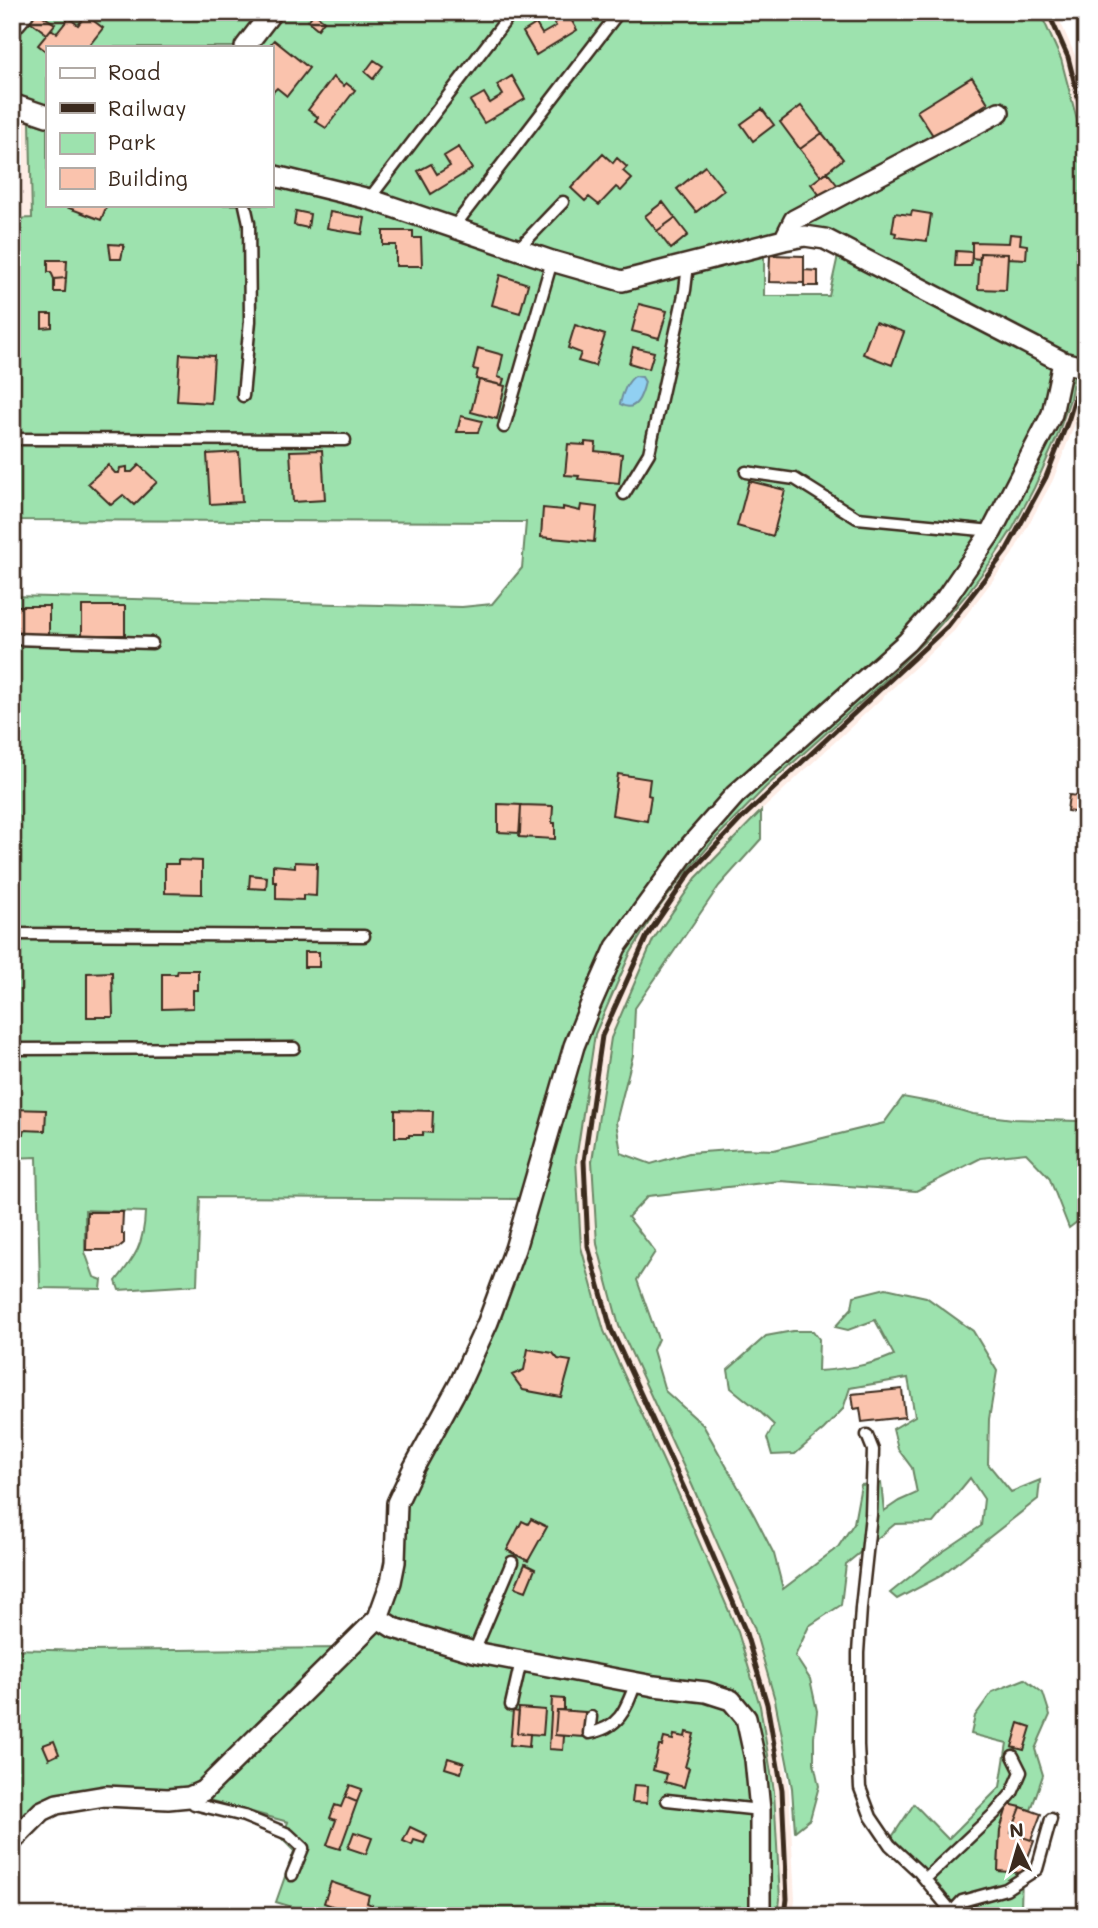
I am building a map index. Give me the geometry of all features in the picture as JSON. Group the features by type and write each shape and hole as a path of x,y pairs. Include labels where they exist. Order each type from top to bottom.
{"street":[{"path":"12,26 24,12"},
{"path":"246,46 272,12"},
{"path":"12,103 46,116"},
{"path":"784,240 794,219 999,111"},
{"path":"273,175 369,199 552,261 622,281 784,240 806,236 825,239 1063,362 1086,368"},
{"path":"12,1841 42,1811 57,1804 105,1796 167,1799 189,1797 203,1791 378,1618 395,1562 397,1503 460,1383 488,1322 515,1249 574,1046 616,947 690,846 734,795 906,642 946,598 992,531 1052,414 1063,362"},
{"path":"378,1618 394,1628 474,1652 706,1692 731,1700 746,1718 755,1759 760,1810 760,1916"}],"lane":[{"path":"369,199 512,12"},
{"path":"453,228 619,12"},
{"path":"1080,12 1086,26"},
{"path":"518,249 563,202"},
{"path":"243,396 250,321 249,223 245,206"},
{"path":"504,426 552,261"},
{"path":"624,494 649,453 685,290 688,265"},
{"path":"12,439 345,440"},
{"path":"746,472 795,479 857,518 992,531"},
{"path":"12,639 152,643"},
{"path":"12,934 364,936"},
{"path":"12,1049 294,1048"},
{"path":"867,1435 873,1450 872,1515 858,1653 858,1745 860,1788 872,1816 890,1845 925,1879 952,1914 962,1901 1006,1889 1037,1869 1051,1819"},
{"path":"474,1652 512,1562"},
{"path":"511,1705 521,1661"},
{"path":"591,1717 589,1733 603,1731 617,1722 628,1704 636,1682"},
{"path":"925,1879 1012,1793 1021,1772 1013,1756"},
{"path":"189,1797 194,1804 244,1816 288,1834 303,1848 292,1875"},
{"path":"667,1800 760,1810"}],"shaded area":[{"path":"1040,12 1056,12 1075,55 1086,96 1086,175 1077,120 1061,59"},
{"path":"12,116 30,122 32,218 12,219"},
{"path":"1086,309 1086,389 1053,480 1012,555 954,631 747,824 653,940 611,1038 592,1161 692,1485 754,1627 775,1702 789,1789 795,1900 793,1916 778,1916 780,1899 774,1791 760,1706 707,1562 604,1331 581,1247 576,1160 595,1034 640,933 684,869 1062,416 1077,366"}],"green space":[{"path":"12,12 1040,12 1061,59 1077,120 1086,175 1086,309 1078,362 821,234 621,277 273,173 273,46 46,46 46,113 12,101"},
{"path":"30,122 46,127 46,206 273,206 273,185 364,208 609,287 764,250 764,296 829,296 839,251 1074,375 1070,399 1057,437 1034,488 993,559 934,632 882,683 766,787 684,875 652,917 630,954 595,1034 576,1160 581,1247 604,1331 738,1632 760,1706 774,1791 780,1899 778,1916 321,1916 276,1902 294,1851 282,1839 288,1822 205,1799 372,1632 416,1476 482,1354 532,1230 539,1197 200,1197 197,1285 119,1290 116,1281 138,1249 145,1212 85,1210 85,1252 94,1277 102,1280 101,1289 40,1288 37,1157 12,1158 12,596 462,607 492,604 522,568 526,522 12,520 12,219 32,218"},
{"path":"761,811 761,839 719,886 635,1008 633,1055 616,1122 621,1153 651,1164 689,1153 774,1150 884,1123 903,1097 973,1114 1013,1119 1086,1119 1086,1215 1069,1228 1049,1177 1026,1153 981,1158 916,1191 780,1181 648,1196 628,1217 655,1252 637,1280 658,1339 653,1350 665,1391 703,1425 774,1554 783,1589 838,1547 854,1523 861,1485 881,1483 884,1511 917,1493 912,1468 898,1449 893,1429 915,1416 908,1378 850,1388 843,1409 795,1454 772,1455 767,1438 774,1425 731,1388 728,1370 766,1336 793,1331 813,1331 819,1339 818,1371 857,1366 894,1355 875,1320 848,1330 835,1327 852,1308 854,1296 886,1288 926,1297 973,1331 997,1371 989,1419 988,1464 1011,1492 1040,1480 1038,1499 939,1577 897,1599 890,1593 932,1559 981,1526 984,1499 970,1478 933,1523 895,1524 846,1564 841,1605 809,1626 795,1656 810,1679 817,1711 814,1763 819,1786 810,1819 795,1831 792,1788 775,1700 754,1627 619,1326 597,1244 592,1161 611,1038 653,940 696,878"},
{"path":"341,1648 201,1779 180,1792 113,1787 84,1789 69,1793 12,1830 12,1649 86,1651"},
{"path":"1025,1679 1043,1693 1050,1715 1035,1749 1043,1775 1031,1810 1008,1804 1000,1830 998,1870 1022,1873 1021,1910 1018,1916 956,1916 952,1903 892,1837 914,1804 948,1839 1000,1787 1007,1743 971,1734 975,1716 992,1692"}],"water":[{"path":"635,376 642,377 645,382 640,397 630,407 620,404 627,384"}],"building":[{"path":"37,12 55,24 47,34 30,21"},
{"path":"557,12 567,12 577,30 536,55 523,32 536,24 542,34 556,26 550,17"},
{"path":"314,13 324,21 318,29 308,21"},
{"path":"86,15 103,28 89,46 46,46 46,51 38,45 51,29 57,33 69,18 78,25"},
{"path":"274,40 309,68 287,96 277,88 273,92 273,46 269,46"},
{"path":"374,60 383,66 373,79 365,72"},
{"path":"512,76 525,99 484,123 470,101 484,93 490,103 503,95 497,85"},
{"path":"333,77 344,86 346,83 355,90 326,128 315,121 318,117 308,110"},
{"path":"972,77 988,103 934,137 917,111"},
{"path":"801,106 822,133 800,149 780,122"},
{"path":"762,109 774,125 753,141 741,124"},
{"path":"822,133 843,159 821,176 800,149"},
{"path":"459,147 472,169 431,194 418,171 431,164 437,174 450,166 444,156"},
{"path":"603,154 613,163 617,158 627,167 623,171 632,179 621,191 616,187 599,205 589,197 585,201 571,188"},
{"path":"705,166 724,190 696,212 677,189"},
{"path":"827,172 838,186 822,198 811,184"},
{"path":"663,202 675,218 657,231 645,216"},
{"path":"64,206 107,206 101,220"},
{"path":"296,211 310,214 308,228 294,225"},
{"path":"912,211 931,214 927,241 895,237 896,233 892,232 895,213 911,215"},
{"path":"330,212 365,218 362,234 327,228"},
{"path":"675,218 688,235 671,249 657,231"},
{"path":"383,231 413,231 413,238 421,238 422,266 396,266 396,245 383,245"},
{"path":"1010,234 1021,235 1020,244 1027,245 1026,259 1008,258 1008,254 980,253 980,259 972,258 972,242 1009,243"},
{"path":"109,244 124,245 121,259 111,259"},
{"path":"956,251 972,252 971,266 955,266"},
{"path":"980,253 1008,254 1006,290 978,289"},
{"path":"770,255 804,256 804,283 769,282"},
{"path":"48,260 67,260 66,278 54,279 51,272 48,272"},
{"path":"804,270 818,271 818,286 804,286"},
{"path":"500,275 528,284 520,313 492,305"},
{"path":"66,278 65,292 54,292 54,279"},
{"path":"639,304 667,311 659,338 632,331"},
{"path":"42,314 52,314 52,327 42,328"},
{"path":"875,322 904,332 892,365 863,354"},
{"path":"575,325 605,335 595,366 578,361 581,353 568,348"},
{"path":"633,347 654,352 649,369 629,363"},
{"path":"478,348 503,355 498,377 504,379 502,385 476,379 478,370 473,369"},
{"path":"180,354 214,356 211,403 177,401"},
{"path":"479,380 505,386 497,419 471,412"},
{"path":"461,416 482,421 478,432 457,432"},
{"path":"585,442 596,443 595,451 622,454 619,483 565,475 568,444 585,445"},
{"path":"322,450 325,500 293,502 290,451"},
{"path":"239,452 242,502 210,504 207,454"},
{"path":"108,465 115,473 119,473 120,468 127,467 127,472 132,472 139,465 157,482 134,505 123,495 111,505 88,483"},
{"path":"749,481 785,490 773,536 737,526"},
{"path":"581,505 597,507 594,542 541,537 543,508 563,510 563,507 580,511"},
{"path":"12,606 49,606 49,635 12,635"},
{"path":"82,606 125,606 125,635 82,635"},
{"path":"618,774 650,779 648,795 651,796 647,821 612,815"},
{"path":"1069,795 1086,797 1086,814 1067,811"},
{"path":"498,804 521,805 520,833 498,832"},
{"path":"521,805 553,806 555,839 519,837"},
{"path":"178,860 202,861 202,894 165,893 165,864 178,864"},
{"path":"295,862 317,863 316,896 303,895 303,900 276,899 273,865 295,867"},
{"path":"250,875 267,877 266,889 249,888"},
{"path":"304,952 319,952 319,967 304,967"},
{"path":"178,970 198,970 198,990 193,990 193,1008 162,1009 162,974 177,974"},
{"path":"112,972 113,1017 87,1017 87,973"},
{"path":"12,1109 46,1110 45,1131 24,1130 23,1134 12,1134"},
{"path":"395,1110 433,1111 432,1133 395,1137"},
{"path":"87,1212 123,1212 124,1243 111,1250 86,1250"},
{"path":"528,1349 553,1353 558,1359 571,1361 561,1397 523,1390 512,1375 524,1370"},
{"path":"902,1389 905,1417 862,1422 860,1408 854,1409 852,1394"},
{"path":"531,1519 547,1527 528,1561 507,1550 522,1521 528,1524"},
{"path":"525,1564 535,1569 526,1591 515,1587"},
{"path":"552,1698 564,1699 564,1710 557,1710 555,1735 564,1736 563,1750 549,1749"},
{"path":"519,1708 545,1710 543,1735 517,1733"},
{"path":"557,1710 585,1712 584,1737 555,1735"},
{"path":"513,1711 519,1712 517,1733 530,1734 529,1747 510,1745"},
{"path":"1019,1723 1031,1727 1024,1750 1012,1747"},
{"path":"686,1732 694,1734 685,1767 689,1768 684,1787 665,1782 667,1774 653,1770 659,1746 662,1746 664,1738 673,1740 674,1735 685,1737"},
{"path":"54,1741 59,1754 49,1759 43,1745"},
{"path":"448,1758 464,1763 461,1773 445,1768"},
{"path":"350,1785 362,1789 357,1802 345,1797"},
{"path":"634,1785 648,1786 647,1803 632,1802"},
{"path":"345,1797 357,1802 340,1849 327,1845 336,1820 330,1818 335,1805 341,1807"},
{"path":"1008,1804 1021,1807 1011,1833 1034,1841 1022,1873 998,1871 1000,1830"},
{"path":"1021,1807 1041,1814 1031,1840 1011,1833"},
{"path":"410,1827 427,1835 424,1843 414,1840 412,1845 403,1841"},
{"path":"354,1832 372,1838 366,1854 348,1848"},
{"path":"331,1882 369,1895 367,1903 372,1905 368,1916 359,1916 324,1903"}],"railway":[{"path":"1048,12 1068,57 1086,129"},
{"path":"785,1916 787,1899 782,1790 767,1704 745,1630 611,1329 588,1246 584,1161 602,1036 647,936 690,873 742,818 948,626 1006,551 1046,477 1069,418 1086,360"}]}
